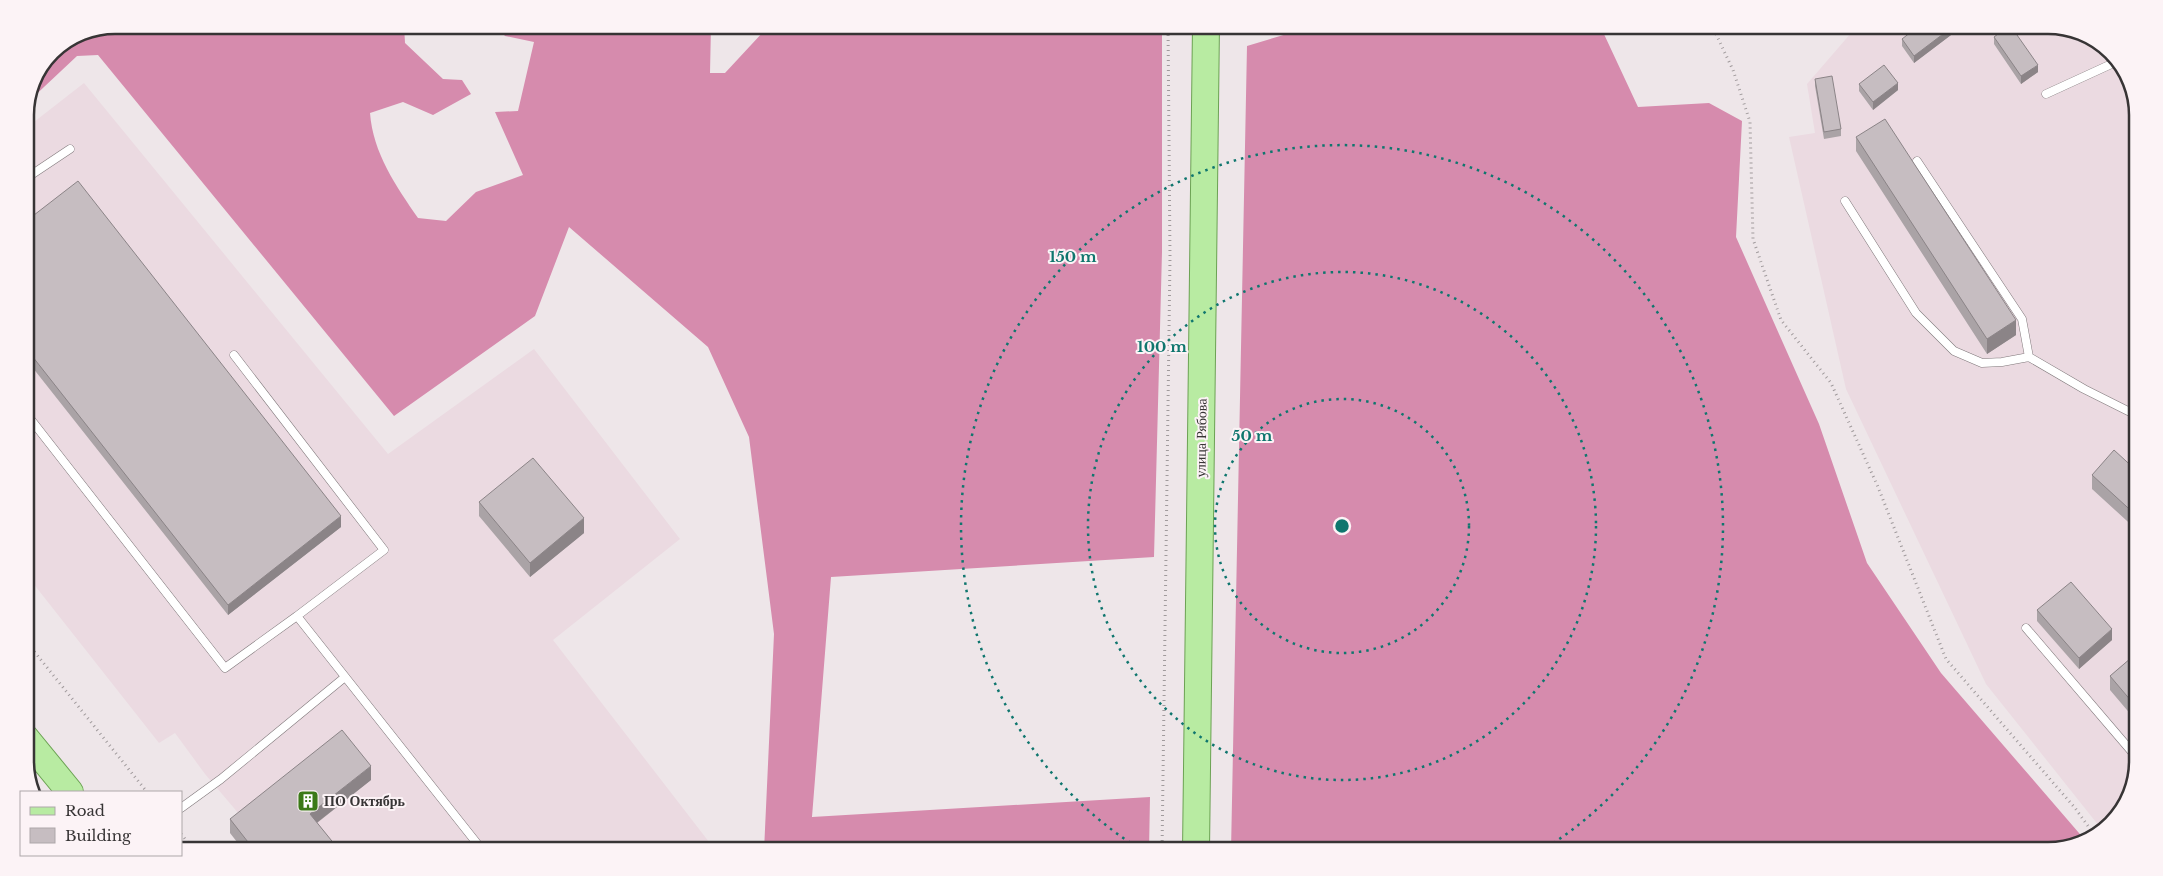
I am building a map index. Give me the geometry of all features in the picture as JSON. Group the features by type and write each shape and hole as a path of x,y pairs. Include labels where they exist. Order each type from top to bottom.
{"main road":[{"name":"улица Рябова","path":"1196,842 1206,34"},
{"path":"34,748 69,791"}],"lane":[{"path":"2046,94 2112,64"},
{"path":"34,173 70,149"},
{"path":"1917,161 2022,319 2029,357"},
{"path":"1845,202 1916,313 1954,351 1982,363 2002,362 2029,357 2084,389 2129,412"},
{"path":"34,423 226,668 384,550 234,355"},
{"path":"297,616 476,842"},
{"path":"2026,628 2129,748"},
{"path":"182,807 221,779 345,677"}],"path":[{"path":"1162,842 1170,257 1168,34"},
{"path":"1716,34 1733,70 1750,122 1753,239 1781,320 1831,383 1878,487 1946,659 2075,808 2091,830"},
{"path":"34,651 146,791"}],"shaded area":[{"path":"404,34 405,43 443,79 462,80 471,94 433,115 403,102 370,113 372,128 387,168 418,218 446,221 476,192 523,175 495,112 518,111 534,42 503,34 711,34 710,73 725,73 761,34 1162,34 1162,252 1154,557 831,577 812,817 1150,797 1149,842 764,842 774,634 749,437 708,347 569,227 535,316 394,416 98,55 77,56 37,94 47,70 57,57 70,47 99,35"},
{"path":"1287,34 1604,34 1638,107 1709,103 1742,121 1736,237 1819,424 1867,563 1941,673 2081,835 2059,842 1231,842 1247,46"},
{"path":"1850,34 2059,34 2084,42 2106,57 2113,65 2123,84 2129,109 2129,761 2128,777 2118,802 2113,811 2098,825 1986,684 1846,389 1789,137 1815,133 1807,84"},
{"path":"84,83 388,454 534,349 680,539 553,640 709,842 244,842 245,821 205,774 175,733 159,743 34,584 34,122"}],"building":[{"path":"1908,34 1943,34 1914,56 1902,39"},
{"path":"1998,34 2016,34 2038,65 2021,76 1994,37"},
{"path":"1884,65 1898,83 1873,102 1859,84"},
{"path":"1832,76 1841,129 1824,132 1815,79"},
{"path":"1885,119 2016,320 1987,339 1856,137"},
{"path":"78,181 341,516 228,605 34,358 34,215"},
{"path":"2114,450 2129,464 2129,509 2092,475"},
{"path":"533,458 584,518 530,563 479,502"},
{"path":"2071,582 2112,629 2079,658 2037,610"},
{"path":"2129,660 2129,698 2110,676"},
{"name":"ПО Октябрь","path":"342,730 371,766 310,814 333,842 248,842 230,819"}],"place":[{"name":"ПО Октябрь","path":"308,801"}]}
